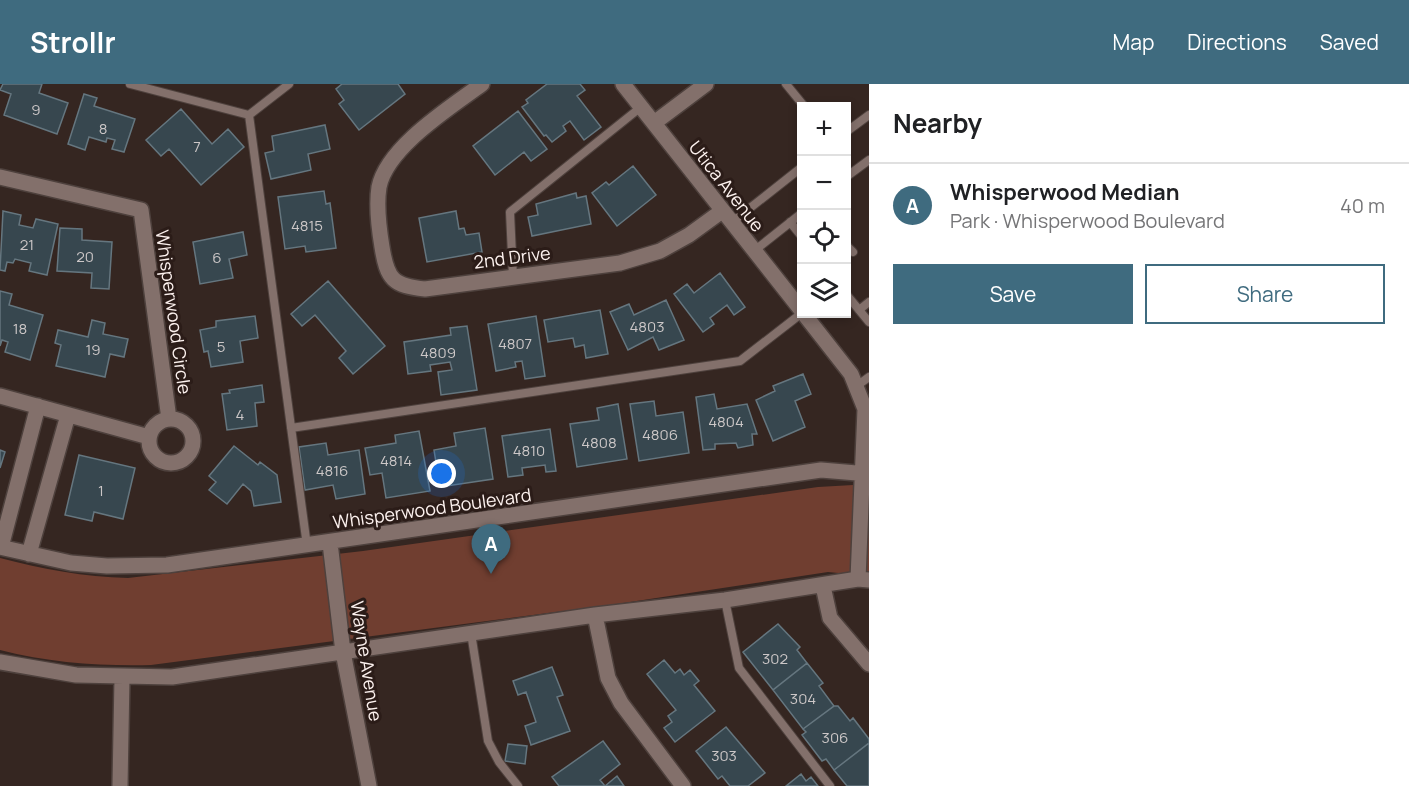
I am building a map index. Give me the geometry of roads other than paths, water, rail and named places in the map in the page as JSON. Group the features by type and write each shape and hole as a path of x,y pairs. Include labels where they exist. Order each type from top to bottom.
{"street":[{"name":"2nd Drive","path":"482,84 420,132 393,160 379,186 380,226 386,271 402,287 424,290 620,263 660,251 726,217"},
{"name":"Utica Avenue","path":"623,84 797,306"},
{"path":"654,123 706,84"},
{"name":"Whisperwood Circle","path":"0,177 141,210 169,419"},
{"name":"Utica Avenue","path":"807,318 863,381 866,422 864,580"},
{"path":"0,396 149,437"},
{"path":"0,547 38,406"},
{"path":"29,554 68,415"},
{"name":"Whisperwood Circle","path":"169,419 183,423 192,435 192,449 188,456 175,463 160,461 150,451 149,437 156,425 169,419"},
{"name":"Whisperwood Boulevard","path":"0,547 95,565 167,565 821,470 866,473"},
{"name":"Wayne Avenue","path":"330,543 343,652 369,786"},
{"path":"0,662 76,675 122,678 172,677 595,615 725,600 864,580"},
{"path":"823,586 830,618 869,664"},
{"path":"595,615 608,678 621,703 683,786"},
{"path":"120,786 122,678"}],"lane":[{"path":"130,84 249,115"},
{"path":"249,115 289,84"},
{"path":"786,84 801,102"},
{"path":"513,277 510,212 641,106"},
{"path":"249,115 307,546"},
{"path":"851,128 869,115"},
{"path":"851,173 869,160"},
{"path":"726,217 797,170"},
{"path":"754,251 797,216"},
{"path":"790,222 797,232"},
{"path":"851,300 869,322"},
{"path":"859,310 869,302"},
{"path":"291,428 740,361 797,316"},
{"path":"725,600 739,668 830,786"},
{"path":"471,633 488,741 499,762 518,786"}],"place":[{"name":"Whisperwood Median","path":"491,574"}]}
